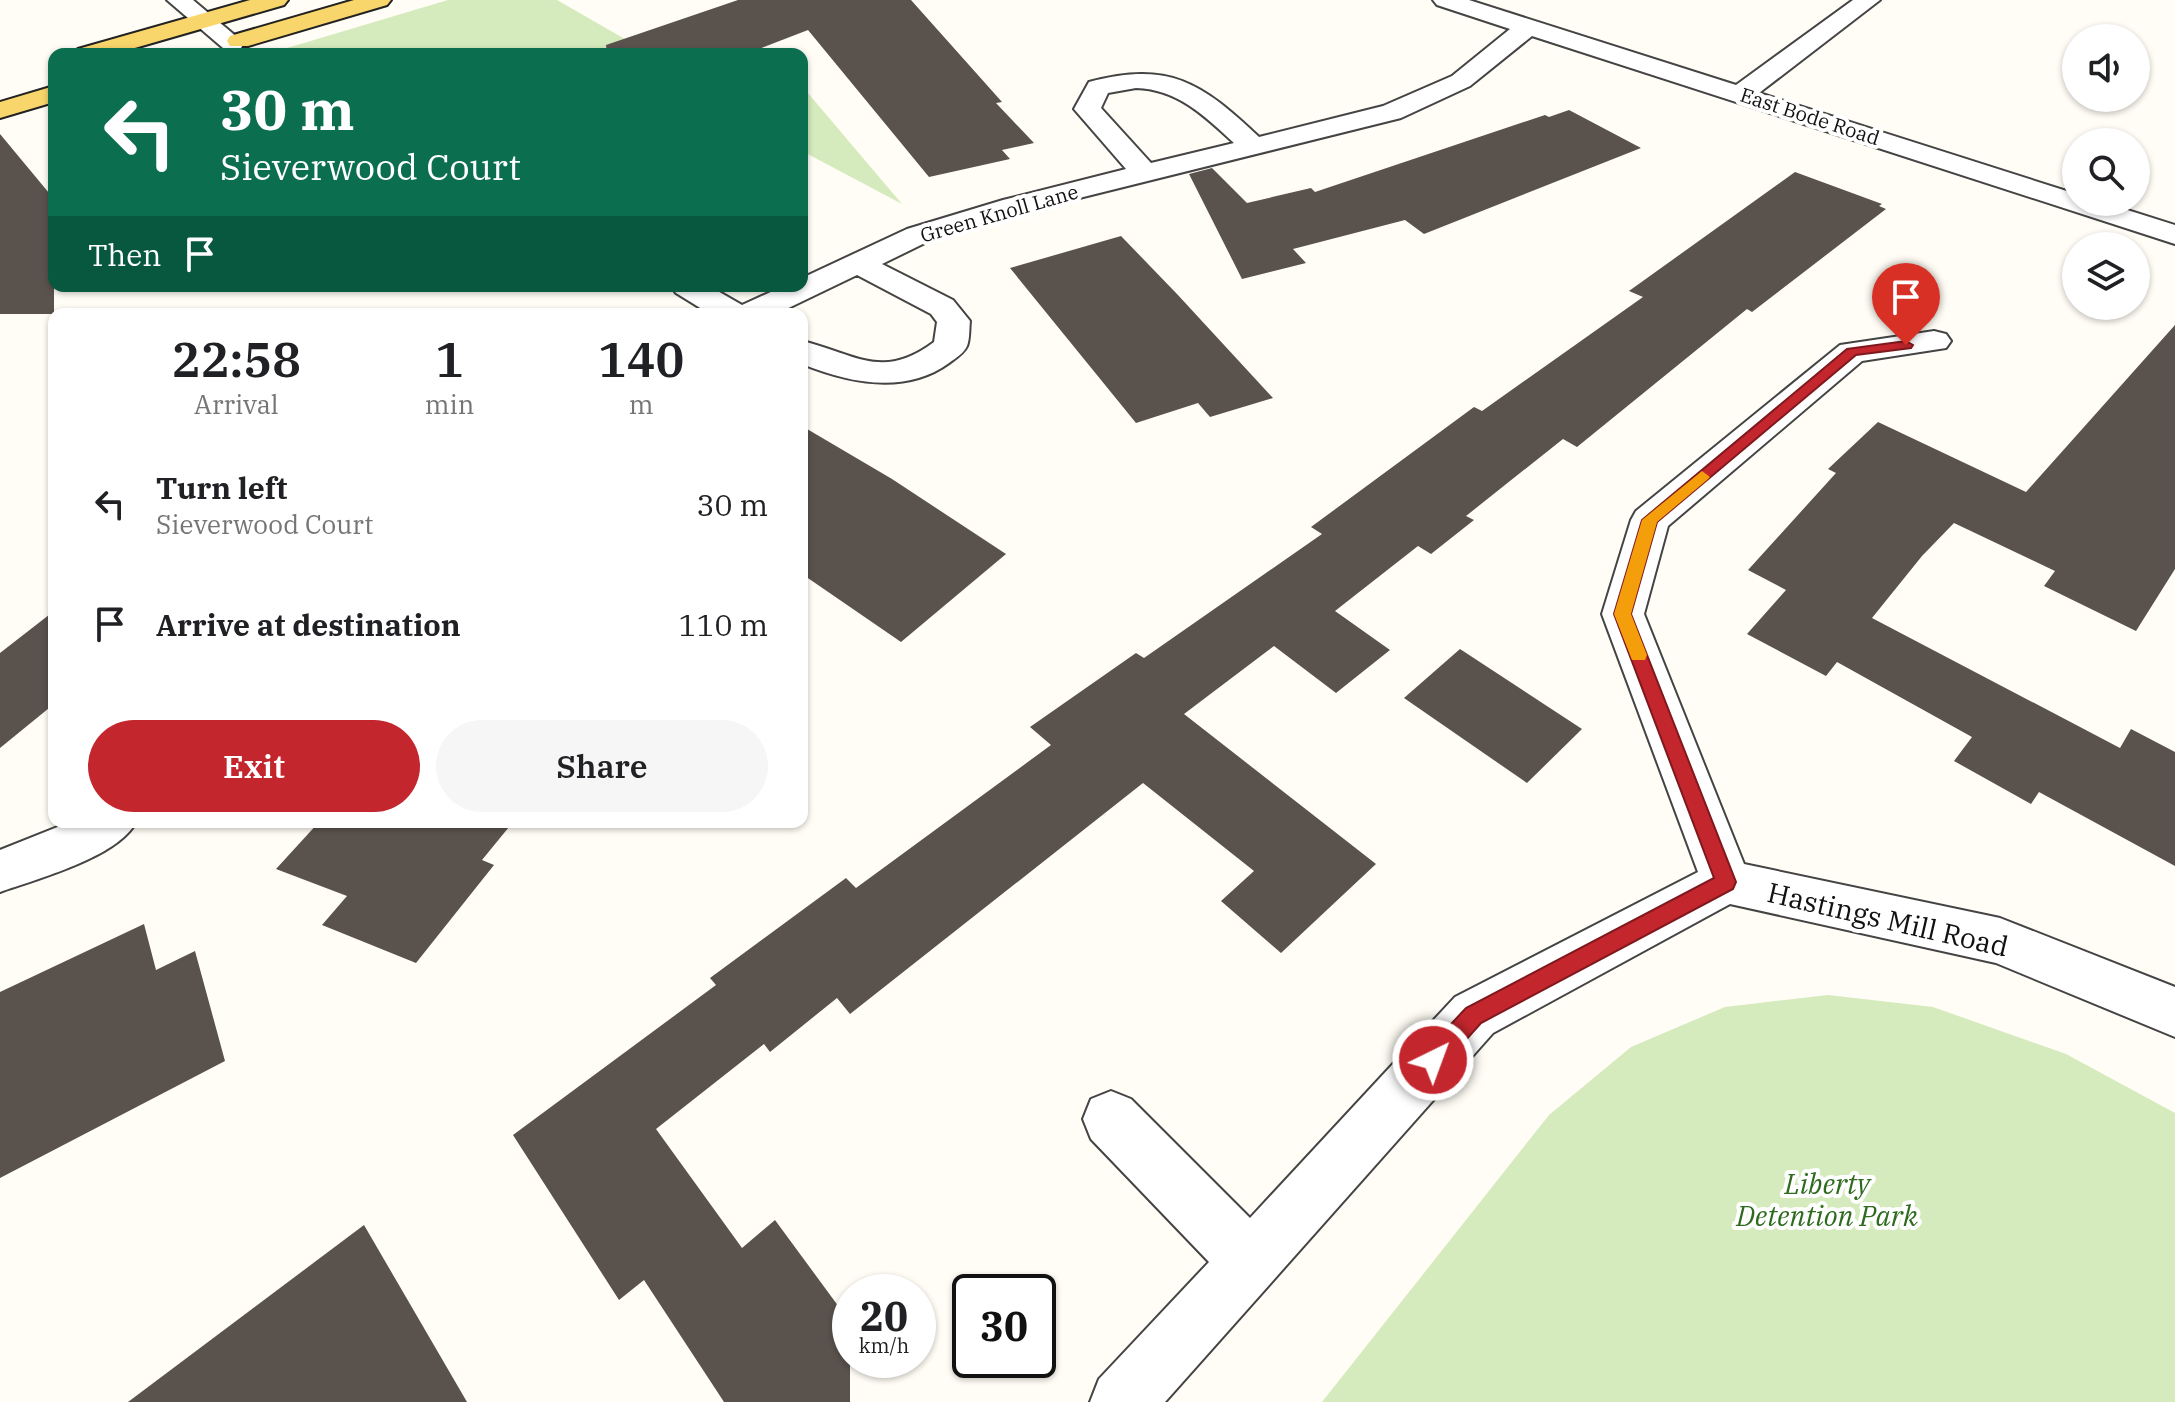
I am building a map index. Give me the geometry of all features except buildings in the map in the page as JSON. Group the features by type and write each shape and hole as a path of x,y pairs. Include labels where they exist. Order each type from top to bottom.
{"main road":[{"path":"108,48 276,0"},
{"path":"213,48 379,0"},
{"path":"0,110 48,96"}],"street":[{"path":"179,0 232,43"},
{"name":"East Bode Road","path":"1445,0 2175,235"},
{"path":"1741,94 1868,0"},
{"name":"Green Knoll Lane","path":"808,286 918,235 1013,206 1392,112 1461,81 1529,26"},
{"path":"1145,174 1087,109 1098,88 1136,79 1179,87 1214,110 1254,147"},
{"path":"808,354 847,371 887,373 919,367 950,346 954,321 942,307 857,263"},
{"path":"697,292 723,308"},
{"name":"Green Knoll Lane","path":"763,308 796,292"},
{"path":"1122,1402 1474,1015 1726,882 1623,614 1650,520 1852,352 1934,341"},
{"path":"0,871 81,840 102,828"},
{"name":"Hastings Mill Road","path":"1726,882 2000,941 2175,1012"},
{"path":"1111,1119 1251,1262"}],"green space":[{"path":"448,0 557,0 641,48 287,48"},
{"path":"808,93 902,204 808,154"},
{"name":"Liberty Detention Park","path":"1828,995 1933,1007 2066,1054 2175,1113 2175,1402 1322,1402 1549,1115 1631,1047 1725,1007"}],"slow traffic":[{"path":"1639,655 1623,614 1650,520 1702,477"}],"route":[{"path":"1433,1060 1474,1015 1726,882 1623,614 1650,520 1852,352 1906,345"}]}
